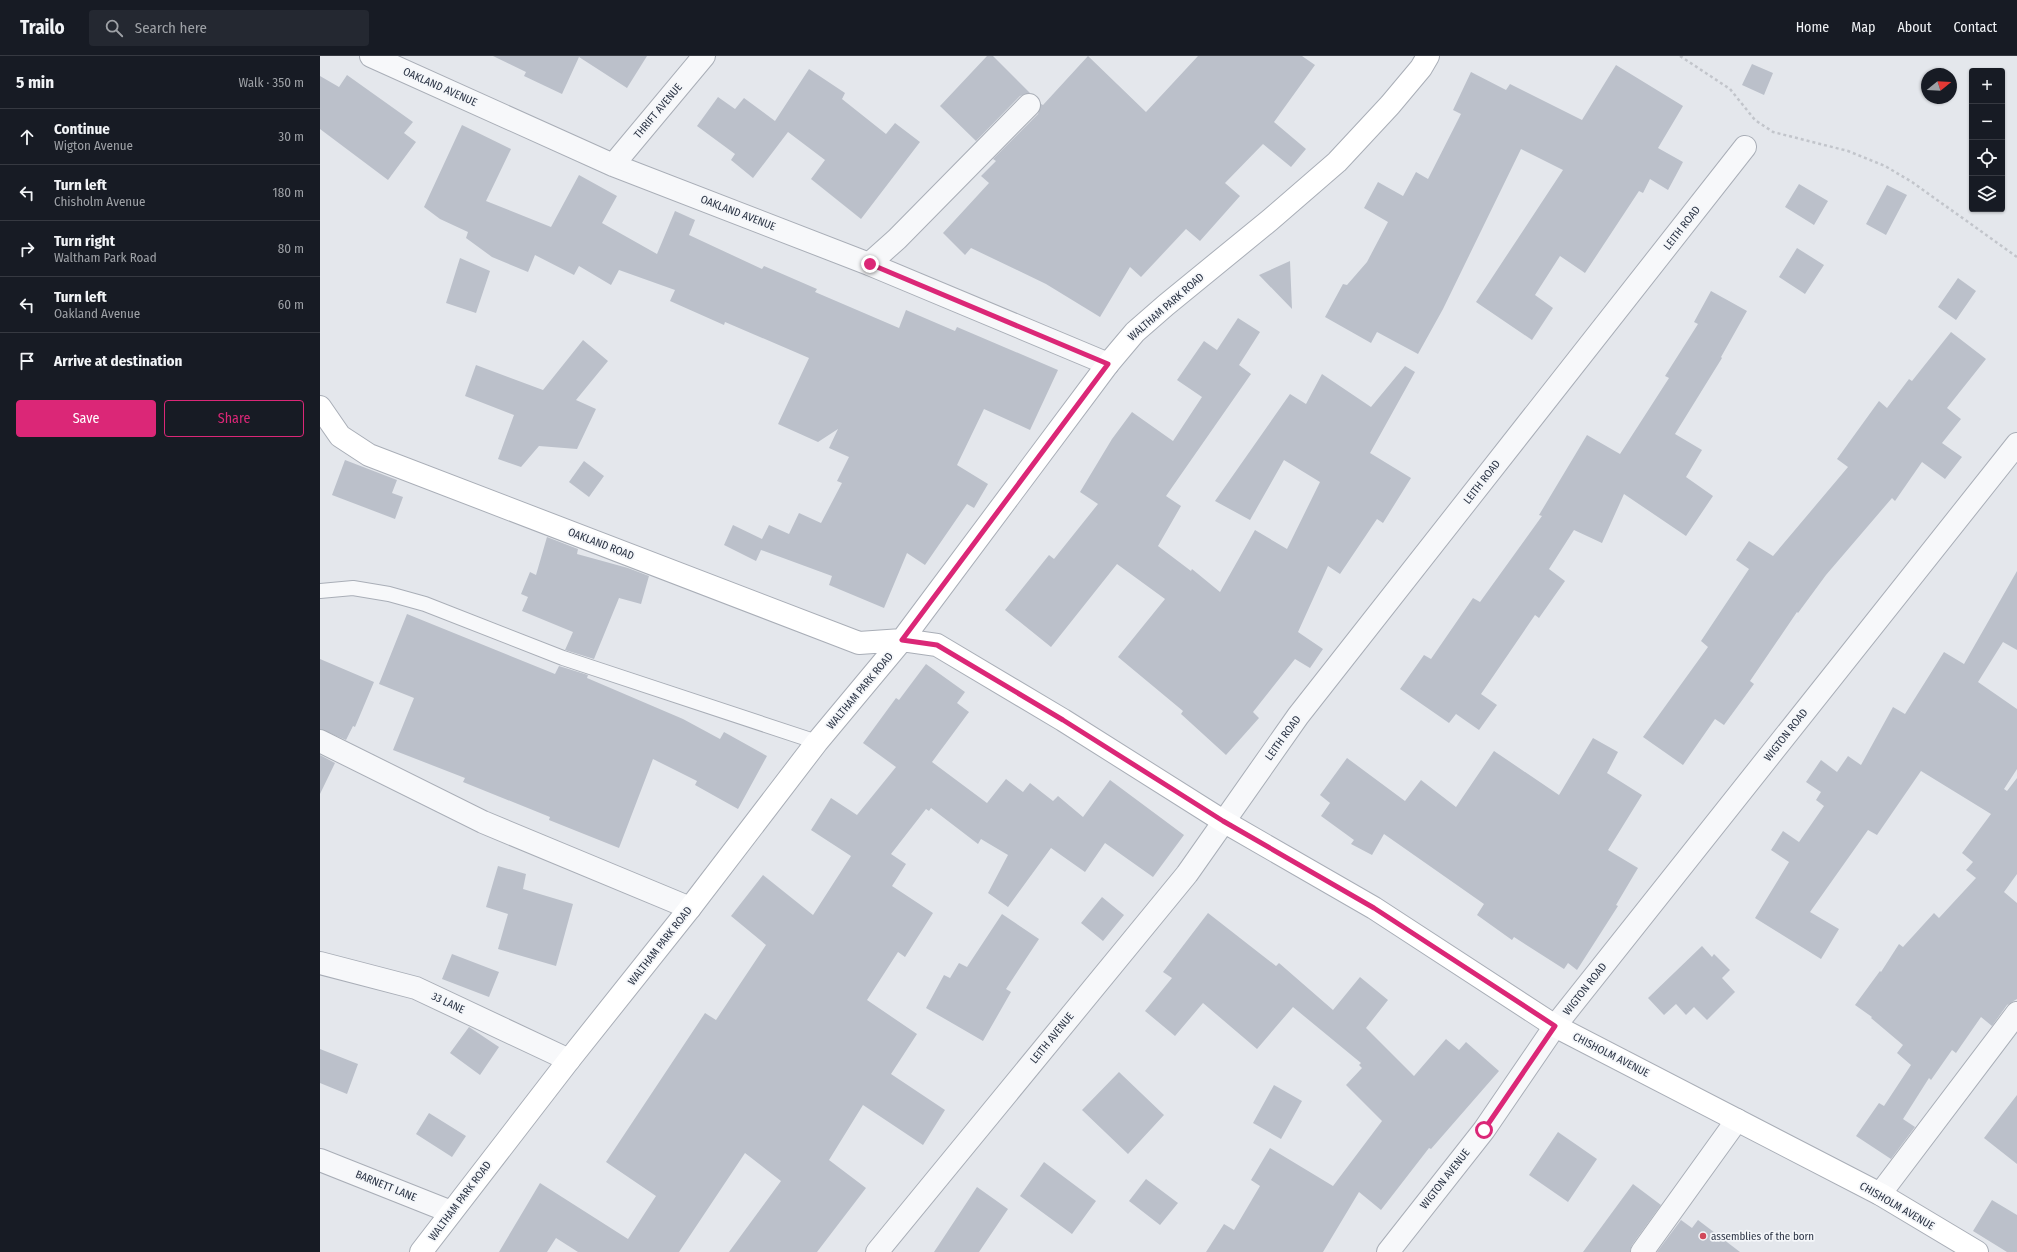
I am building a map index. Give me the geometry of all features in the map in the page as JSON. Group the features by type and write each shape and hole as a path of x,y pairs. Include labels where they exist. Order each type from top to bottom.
{"street":[{"name":"OAKLAND AVENUE","path":"371,56 613,165 870,264 1108,364"},
{"name":"THRIFT AVENUE","path":"613,165 704,56"},
{"name":"WALTHAM PARK ROAD","path":"421,1252 569,1060 690,908 816,742 902,640 1108,364 1135,332 1155,314 1337,162 1390,105 1428,56"},
{"path":"870,264 897,239 1029,105"},
{"name":"LEITH ROAD","path":"1223,821 1298,716 1745,147"},
{"name":"OAKLAND ROAD","path":"320,407 340,436 369,455 859,643 902,640"},
{"name":"WIGTON ROAD","path":"1555,1026 2017,444"},
{"name":"CHISHOLM AVENUE","path":"902,640 937,645 1063,720 1223,821 1374,908 1555,1026 1880,1194 1977,1252"},
{"path":"320,741 483,822 690,908"},
{"name":"LEITH AVENUE","path":"877,1252 1187,874 1223,821"},
{"name":"33 LANE","path":"320,963 416,988 569,1060"},
{"path":"1880,1194 2017,1013"},
{"name":"WIGTON AVENUE","path":"1388,1252 1484,1130 1555,1026"},
{"path":"1642,1252 1737,1120"},
{"name":"BARNETT LANE","path":"320,1160 451,1212"}],"lane":[{"path":"320,591 353,588 389,594 425,604 563,658 816,742"}],"path":[{"path":"1680,56 1730,89 1755,120 1773,132 1848,151 1885,166 1912,182 2017,256"}],"building":[{"path":"493,56 647,56 627,88 579,57 562,94 524,76 526,72"},
{"path":"987,56 993,56 1030,93 1020,96 976,141 940,106"},
{"path":"1088,56 1146,112 1198,56 1302,56 1315,65 1274,122 1306,149 1291,167 1263,144 1225,183 1240,196 1200,241 1186,229 1141,277 1130,267 1100,317 1046,284 971,248 965,255 943,233 989,183 981,176 996,161 993,159 1038,114 1041,104 1043,105"},
{"path":"1752,64 1773,73 1764,95 1742,85"},
{"path":"1616,65 1683,106 1658,148 1683,162 1668,190 1650,179 1643,193 1639,191 1585,273 1560,256 1535,295 1553,308 1532,340 1476,302 1563,170 1521,149 1443,309 1418,354 1377,332 1371,343 1325,317 1343,284 1347,285 1367,262 1388,222 1364,208 1378,182 1403,196 1416,172 1428,179 1461,114 1453,110 1471,72 1506,90 1510,84 1582,120"},
{"path":"809,69 845,93 842,99 886,134 895,123 920,142 861,219 811,179 825,160 788,132 753,178 731,160 735,154 697,126 718,97 735,109 744,98 775,121"},
{"path":"347,75 413,122 404,133 416,142 388,180 320,129 320,76 339,87"},
{"path":"462,125 511,149 486,201 551,227 579,175 617,196 602,223 657,254 675,211 695,220 689,235 762,269 764,266 817,289 815,292 899,328 906,310 955,331 957,327 1058,370 1030,430 984,409 957,465 988,484 974,508 967,504 925,565 907,553 884,608 829,585 832,576 761,550 756,561 724,545 733,525 762,539 769,525 789,534 799,513 821,523 842,483 837,481 849,457 829,448 838,429 818,442 778,424 809,358 725,322 724,325 670,301 675,290 619,270 611,285 579,266 574,275 535,255 528,272 492,257 466,238 468,232 440,219 424,207"},
{"path":"1799,184 1828,201 1814,225 1785,207"},
{"path":"1887,185 1907,195 1886,235 1866,224"},
{"path":"1797,248 1824,265 1805,294 1779,277"},
{"path":"460,258 490,271 476,313 446,303"},
{"path":"1290,261 1292,309 1259,275"},
{"path":"1958,278 1976,291 1956,320 1938,307"},
{"path":"1711,291 1747,311 1721,357 1722,358 1675,434 1702,450 1686,477 1713,496 1686,536 1624,494 1602,543 1574,530 1549,569 1565,581 1539,618 1535,615 1481,694 1497,705 1479,730 1456,714 1449,723 1400,689 1424,655 1431,659 1473,598 1480,602 1542,516 1539,515 1587,435 1620,454 1669,378 1665,376 1698,324 1694,322"},
{"path":"1238,318 1260,332 1239,365 1251,374 1166,496 1181,506 1158,546 1191,571 1192,569 1220,592 1255,530 1287,549 1320,482 1284,460 1250,520 1215,501 1290,394 1306,404 1322,374 1371,407 1405,366 1415,372 1370,453 1411,478 1383,523 1377,519 1340,574 1328,566 1298,632 1323,649 1310,668 1295,659 1253,712 1259,718 1226,755 1181,714 1183,711 1118,657 1165,599 1117,564 1051,647 1005,610 1049,555 1054,559 1098,504 1080,492 1112,439 1132,412 1173,441 1202,397 1177,380 1204,341 1217,350"},
{"path":"1951,332 1986,359 1947,408 1961,419 1942,443 1962,457 1945,479 1922,462 1895,501 1892,498 1826,575 1798,613 1797,612 1750,681 1754,684 1724,725 1715,719 1683,765 1643,737 1708,647 1701,641 1749,569 1736,560 1749,541 1773,556 1848,467 1837,459 1879,401 1887,408 1909,379 1912,381"},
{"path":"583,340 608,361 576,400 596,409 577,449 539,446 521,467 498,459 514,415 465,396 476,365 543,390"},
{"path":"345,460 397,480 392,493 403,497 395,519 332,495"},
{"path":"584,461 604,476 589,497 569,482"},
{"path":"547,537 578,549 577,554 628,568 649,576 641,604 619,598 594,659 565,650 573,632 522,611 528,597 521,594 530,572 536,575"},
{"path":"2017,571 2017,650 2003,642 1978,682 2017,709 2017,769 2004,789 2007,791 2017,778 2017,874 2004,892 2017,903 2017,999 2007,1005 1992,1026 1981,1017 1956,1053 1952,1050 1931,1080 1929,1078 1903,1119 1915,1127 1891,1159 1856,1136 1879,1103 1884,1106 1911,1065 1897,1053 1903,1045 1871,1018 1872,1017 1855,1005 1880,971 1881,972 1899,944 1903,947 1934,913 1939,918 1976,878 1966,870 1973,862 1962,853 1991,814 1921,771 1877,835 1868,830 1810,912 1839,929 1821,959 1755,918 1789,862 1771,850 1783,831 1799,842 1824,806 1816,800 1821,792 1806,782 1821,760 1837,772 1848,756 1861,765 1893,707 1905,714 1944,652 1964,664"},
{"path":"407,614 555,674 559,666 588,675 587,678 683,719 720,739 724,732 767,756 738,809 695,785 697,781 653,759 619,848 549,820 550,817 463,782 465,778 393,750 414,698 379,684"},
{"path":"320,659 374,682 355,727 353,726 346,740 320,729"},
{"path":"926,664 965,692 957,703 969,712 932,762 987,803 1006,779 1023,792 1030,783 1053,801 1058,796 1083,817 1110,780 1184,835 1153,877 1105,843 1085,872 1051,848 1008,907 988,893 1008,855 981,839 978,844 931,808 929,811 926,809 891,854 906,864 892,886 933,913 905,957 898,952 867,1000 917,1034 891,1074 945,1110 923,1145 863,1105 829,1160 866,1188 817,1252 729,1252 781,1181 745,1153 679,1252 578,1252 556,1238 547,1252 499,1252 540,1183 628,1239 656,1196 606,1162 705,1013 716,1020 766,945 731,916 763,875 813,915 851,856 811,830 831,798 857,815 896,767 863,743 896,698 899,700"},
{"path":"1593,738 1618,752 1607,773 1642,795 1608,850 1638,868 1616,905 1618,906 1577,970 1568,963 1564,969 1514,937 1512,940 1477,915 1484,904 1384,834 1372,855 1351,844 1354,840 1321,816 1330,803 1320,795 1347,758 1405,801 1421,780 1456,807 1494,751 1559,795"},
{"path":"320,755 335,763 320,794"},
{"path":"498,866 526,874 523,889 573,904 556,966 498,949 508,914 486,907"},
{"path":"1102,897 1124,915 1103,941 1081,923"},
{"path":"1208,913 1276,966 1279,963 1333,1010 1360,977 1388,1000 1366,1028 1414,1076 1446,1039 1459,1050 1466,1042 1499,1071 1431,1149 1429,1148 1381,1210 1359,1192 1323,1252 1206,1252 1224,1224 1234,1230 1260,1186 1251,1180 1270,1148 1333,1186 1382,1121 1346,1085 1362,1068 1359,1065 1361,1063 1293,1007 1257,1049 1203,1003 1175,1036 1145,1011 1172,978 1163,972"},
{"path":"1002,914 1039,939 1006,989 1011,992 983,1041 926,1008 944,975 950,978 959,963 967,967"},
{"path":"1702,946 1712,957 1714,954 1730,970 1722,978 1735,992 1707,1020 1694,1007 1686,1015 1676,1004 1664,1015 1648,998"},
{"path":"452,954 499,972 489,997 442,979"},
{"path":"469,1027 499,1047 480,1075 450,1053"},
{"path":"320,1049 358,1064 347,1094 320,1083"},
{"path":"1119,1072 1164,1115 1128,1154 1082,1110"},
{"path":"1274,1085 1302,1101 1281,1139 1253,1123"},
{"path":"2017,1095 2017,1164 1984,1138"},
{"path":"429,1113 466,1136 452,1157 416,1134"},
{"path":"1558,1132 1597,1159 1568,1202 1529,1175"},
{"path":"1044,1162 1096,1201 1072,1234 1020,1196"},
{"path":"1146,1179 1178,1203 1160,1225 1129,1201"},
{"path":"1633,1184 1661,1205 1632,1245 1630,1252 1583,1252"},
{"path":"977,1187 1008,1209 979,1252 934,1252"},
{"path":"1992,1200 2017,1215 2017,1252 2007,1252 1973,1231"},
{"name":"assemblies of the born","path":"1681,1220 1692,1228 1698,1220 1740,1252 1657,1252"}],"place":[{"name":"assemblies of the born","path":"1703,1236"}],"route":[{"path":"870,264 1108,364 902,640 937,645 1063,720 1223,821 1374,908 1555,1026 1484,1130"}]}
